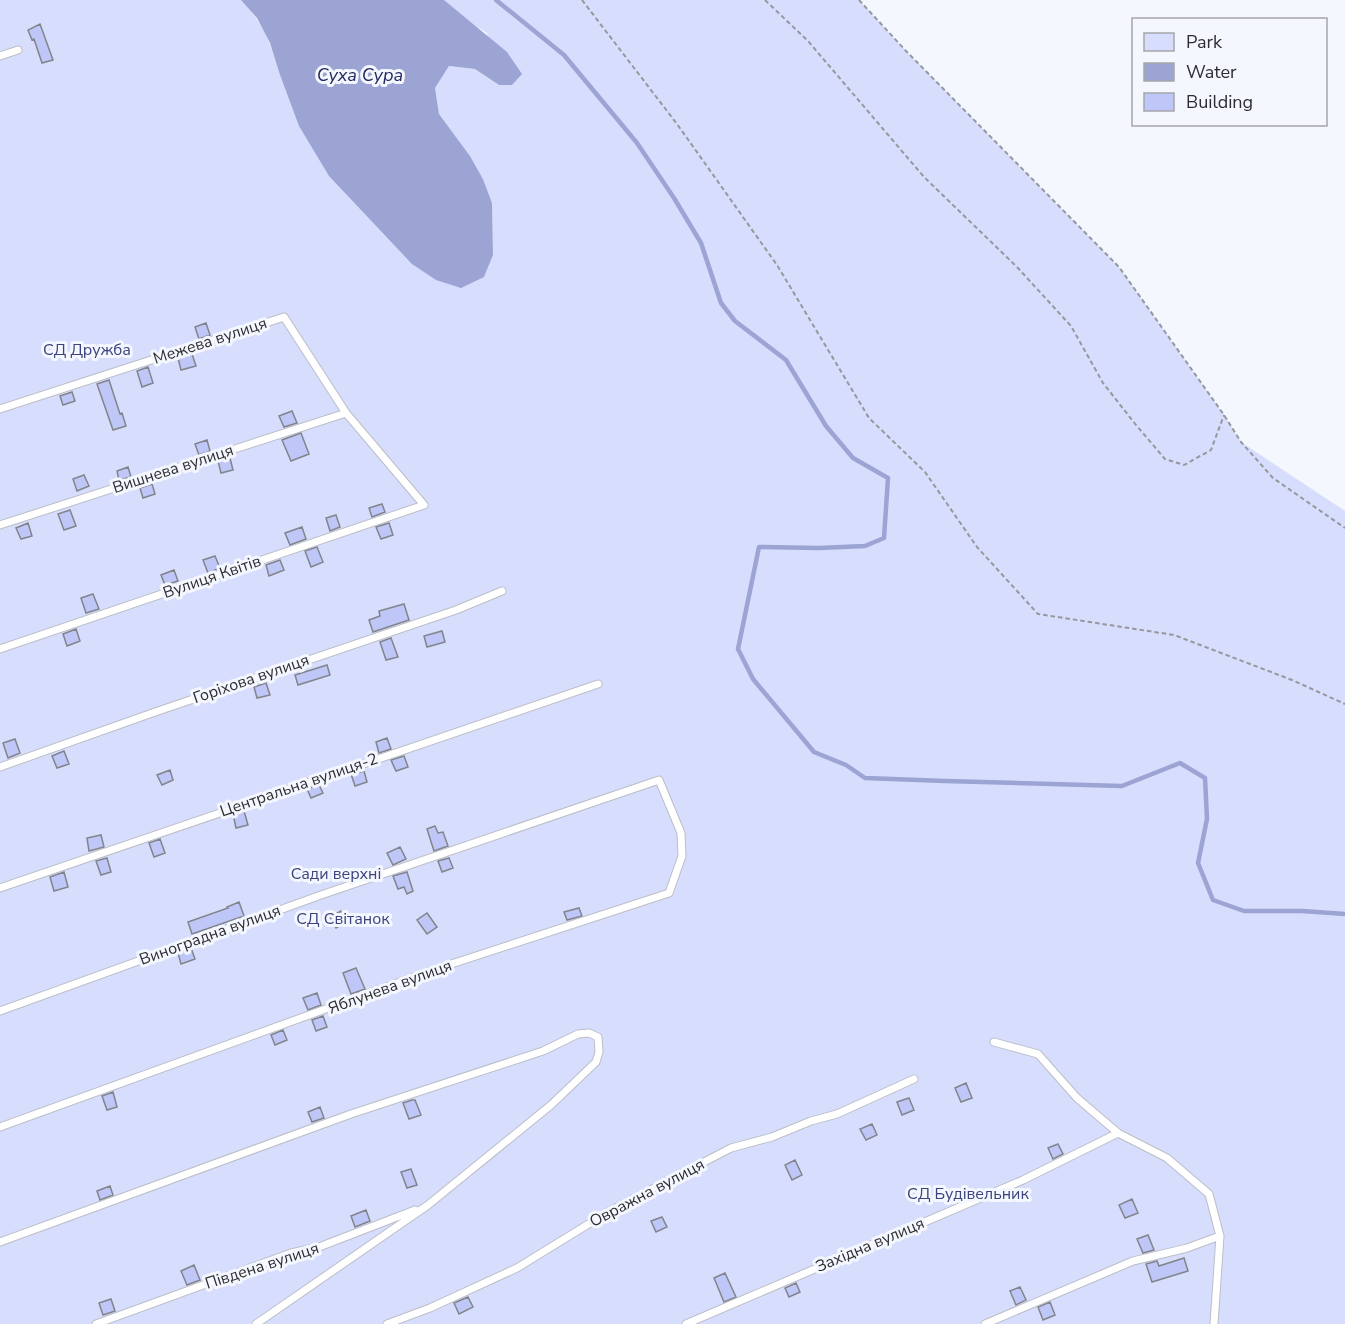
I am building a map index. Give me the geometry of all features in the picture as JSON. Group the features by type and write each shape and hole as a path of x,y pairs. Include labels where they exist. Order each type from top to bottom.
{"lane":[{"path":"0,56 18,50"},
{"name":"Межева вулиця","path":"0,409 284,317 346,413"},
{"name":"Вулиця Квітів","path":"0,649 424,505 346,413"},
{"name":"Вишнева вулиця","path":"0,525 346,413"},
{"name":"Горіхова вулиця","path":"0,767 456,610 502,591"},
{"name":"Центральна вулиця-2","path":"0,888 598,684"},
{"name":"Виноградна вулиця","path":"0,1011 311,899 659,780"},
{"name":"Яблунева вулиця","path":"0,1127 436,969 669,893 682,856 681,833 659,780"},
{"path":"0,1242 351,1114 543,1051 578,1034 589,1033 598,1037 599,1052 596,1062 551,1105 428,1206 256,1324"},
{"path":"994,1042 1038,1054 1077,1098 1119,1133 1167,1158 1209,1194 1220,1236 1214,1324"},
{"name":"Овражна вулиця","path":"387,1324 430,1308 517,1268 608,1212 731,1148 772,1137 811,1121 837,1114 914,1079"},
{"name":"Західна вулиця","path":"686,1324 1023,1180 1119,1133"},
{"name":"Південа вулиця","path":"96,1324 291,1253 319,1247 428,1206"},
{"path":"985,1324 1133,1261 1186,1248 1220,1236"}],"path":[{"path":"582,0 677,124 777,265 870,418 925,472 977,547 1038,614 1174,635 1292,680 1345,704"},
{"path":"765,0 808,41 924,177 1004,253 1071,326 1103,383 1165,459 1184,465 1211,450 1224,415"},
{"path":"859,0 1119,267 1241,442 1273,478 1345,528"}],"green space":[{"path":"0,0 241,0 265,33 279,72 484,277 493,255 492,203 483,179 470,156 439,114 435,88 449,66 475,69 499,85 487,33 465,19 444,0 859,0 907,52 1119,267 1241,442 1345,511 1345,1324 0,1324"}],"water":[{"name":"Суха Сура","path":"241,0 444,0 507,52 522,74 512,85 499,85 475,69 449,66 435,88 439,114 470,156 483,179 492,203 493,255 484,277 461,288 436,280 412,264 329,176 299,126 270,43 257,18"}],"building":[{"path":"40,24 53,60 42,63 34,39 32,40 28,30"},
{"path":"206,323 210,335 199,339 195,327"},
{"path":"192,354 196,366 181,370 178,358"},
{"path":"148,367 153,383 142,387 137,371"},
{"path":"109,380 126,426 113,430 97,384"},
{"path":"72,392 75,401 63,405 60,396"},
{"path":"292,411 297,423 284,427 279,416"},
{"path":"301,433 309,454 291,461 282,440"},
{"path":"207,440 210,451 199,455 195,444"},
{"path":"230,458 233,470 221,473 218,461"},
{"path":"128,467 131,477 119,480 117,471"},
{"path":"84,475 89,486 77,491 73,479"},
{"path":"152,484 155,494 143,498 140,488"},
{"path":"382,504 385,512 372,517 369,508"},
{"path":"70,510 76,526 64,530 58,514"},
{"path":"336,515 340,527 330,531 326,518"},
{"path":"28,523 32,536 21,539 16,528"},
{"path":"389,523 393,535 381,539 376,527"},
{"path":"302,527 306,539 290,545 285,533"},
{"path":"317,547 323,562 311,567 305,551"},
{"path":"215,556 220,568 208,573 203,560"},
{"path":"280,560 284,570 269,576 266,565"},
{"path":"174,570 178,581 165,585 161,575"},
{"path":"93,594 99,609 86,613 81,598"},
{"path":"404,604 409,620 373,632 369,620 380,616 379,611"},
{"path":"76,629 80,641 67,646 63,634"},
{"path":"442,631 445,642 427,647 424,636"},
{"path":"391,638 398,657 386,660 380,642"},
{"path":"327,665 330,675 298,685 295,675"},
{"path":"266,683 270,695 257,698 254,687"},
{"path":"387,738 391,749 379,753 376,742"},
{"path":"15,739 20,753 8,758 3,743"},
{"path":"64,751 69,764 57,768 52,756"},
{"path":"404,756 408,767 396,771 391,760"},
{"path":"170,770 173,780 162,785 157,775"},
{"path":"364,771 367,782 355,786 351,774"},
{"path":"319,785 323,793 311,798 307,789"},
{"path":"244,811 248,825 236,828 233,814"},
{"path":"435,826 438,833 443,832 448,846 434,851 427,829"},
{"path":"101,835 104,847 89,851 87,838"},
{"path":"160,839 165,853 154,857 149,843"},
{"path":"400,847 406,859 393,865 387,853"},
{"path":"107,858 111,872 101,875 96,861"},
{"path":"449,858 453,868 442,872 438,861"},
{"path":"64,872 68,887 54,891 50,877"},
{"path":"407,872 413,891 407,894 404,887 398,889 393,876"},
{"path":"239,902 244,916 192,934 188,922"},
{"path":"579,908 582,916 567,920 564,912"},
{"path":"341,911 347,922 336,928 330,917"},
{"path":"427,913 437,927 427,934 417,920"},
{"path":"191,948 195,959 181,964 178,953"},
{"path":"356,968 365,989 351,994 343,973"},
{"path":"317,993 321,1005 308,1010 303,998"},
{"path":"323,1016 327,1027 316,1031 312,1020"},
{"path":"283,1030 287,1040 275,1045 271,1035"},
{"path":"966,1083 972,1098 961,1102 955,1088"},
{"path":"113,1092 117,1107 107,1110 102,1096"},
{"path":"909,1098 914,1110 902,1115 897,1102"},
{"path":"415,1100 421,1115 409,1119 403,1103"},
{"path":"320,1107 324,1118 312,1122 308,1112"},
{"path":"872,1124 877,1135 866,1140 860,1129"},
{"path":"1058,1144 1063,1154 1053,1159 1048,1148"},
{"path":"795,1160 802,1175 792,1180 785,1165"},
{"path":"411,1169 417,1185 407,1188 401,1172"},
{"path":"110,1186 113,1195 100,1200 97,1191"},
{"path":"1132,1199 1138,1213 1125,1218 1119,1205"},
{"path":"366,1210 370,1221 355,1227 351,1216"},
{"path":"662,1217 667,1227 656,1232 651,1221"},
{"path":"1148,1235 1154,1250 1143,1253 1137,1239"},
{"path":"1184,1258 1188,1271 1152,1282 1146,1264 1157,1261 1159,1266"},
{"path":"194,1265 200,1280 187,1285 181,1271"},
{"path":"725,1273 736,1297 724,1302 714,1278"},
{"path":"796,1283 800,1292 789,1297 785,1288"},
{"path":"1020,1287 1026,1300 1016,1305 1010,1291"},
{"path":"468,1297 473,1307 459,1314 454,1303"},
{"path":"111,1299 115,1311 103,1315 99,1303"},
{"path":"1050,1302 1055,1315 1043,1320 1038,1307"}],"waterway":[{"path":"496,0 564,55 637,143 701,243 721,303 735,321 786,360 826,426 853,458 888,478 884,538 865,546 759,547 738,649 753,679 814,752 846,765 865,778 945,781 1122,786 1180,763 1205,778 1207,819 1198,863 1213,900 1244,911 1345,914"}],"park label":[{"name":"СД Дружба","path":"87,350"},
{"name":"Сади верхні","path":"336,874"},
{"name":"СД Світанок","path":"343,919"},
{"name":"СД Будівельник","path":"968,1194"}]}
